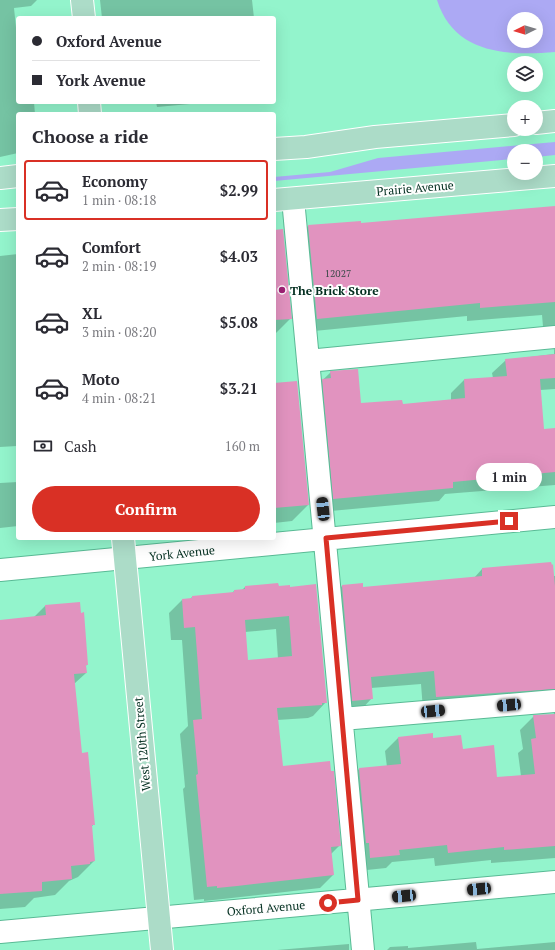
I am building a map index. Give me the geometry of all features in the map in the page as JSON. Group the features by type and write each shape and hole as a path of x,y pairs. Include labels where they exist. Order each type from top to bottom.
{"main road":[{"path":"82,0 84,16"},
{"path":"543,122 555,121"},
{"path":"276,149 306,147 375,137 507,126"},
{"path":"0,178 16,176"},
{"name":"Prairie Avenue","path":"284,200 555,176"},
{"path":"0,220 16,218"},
{"name":"West 120th Street","path":"124,548 162,950"}],"street":[{"path":"284,200 308,361 326,538 363,950"},
{"path":"308,361 555,337"},
{"name":"York Avenue","path":"0,570 124,548 326,538 555,517"},
{"path":"342,719 555,700"},
{"name":"Oxford Avenue","path":"0,932 555,882"}],"shaded area":[{"path":"437,0 555,0 555,52 501,52 484,48 469,41 456,31 445,18"},
{"path":"555,142 555,155 543,156 543,144 533,144"},
{"path":"507,146 507,160 276,181 276,177 330,172 378,158"}],"building":[{"path":"555,206 555,302 480,308 480,303 317,319 308,225 361,221 361,223"},
{"name":"The Brick Store","path":"283,229 292,319 276,320 276,230"},
{"path":"555,354 555,378 540,379 544,429 555,428 555,472 453,482 453,488 333,499 322,379 331,378 330,371 358,369 361,403 402,400 403,404 465,398 464,379 507,376 505,359"},
{"path":"297,381 309,505 276,508 276,383"},
{"path":"551,562 552,565 553,564 555,586 555,689 436,697 434,671 371,677 373,699 352,701 342,585 363,583 363,587 482,576 482,568"},
{"path":"278,583 279,586 290,585 290,587 316,584 327,703 322,703 322,705 277,708 283,766 330,761 331,771 334,771 341,846 331,847 334,875 217,888 217,886 207,887 196,775 198,774 193,720 202,719 195,627 184,628 182,599 192,598 192,596 234,592 234,590 245,589 245,586","holes":["289,616 292,656 248,660 245,620"]},
{"path":"80,602 81,613 84,612 88,665 86,665 87,673 74,674 82,753 88,752 95,825 92,825 95,861 90,862 90,864 71,866 72,879 42,882 42,891 0,894 0,620 46,615 45,605"},
{"path":"555,714 555,846 504,850 504,847 448,853 447,845 399,850 400,855 370,858 369,843 366,843 359,768 401,764 398,737 433,733 433,738 461,735 463,749 494,745 497,777 535,774 531,739 536,738 533,715"}],"place":[{"name":"The Brick Store","path":"282,290"}],"route":[{"path":"328,903 358,900 326,538 509,521"}]}
